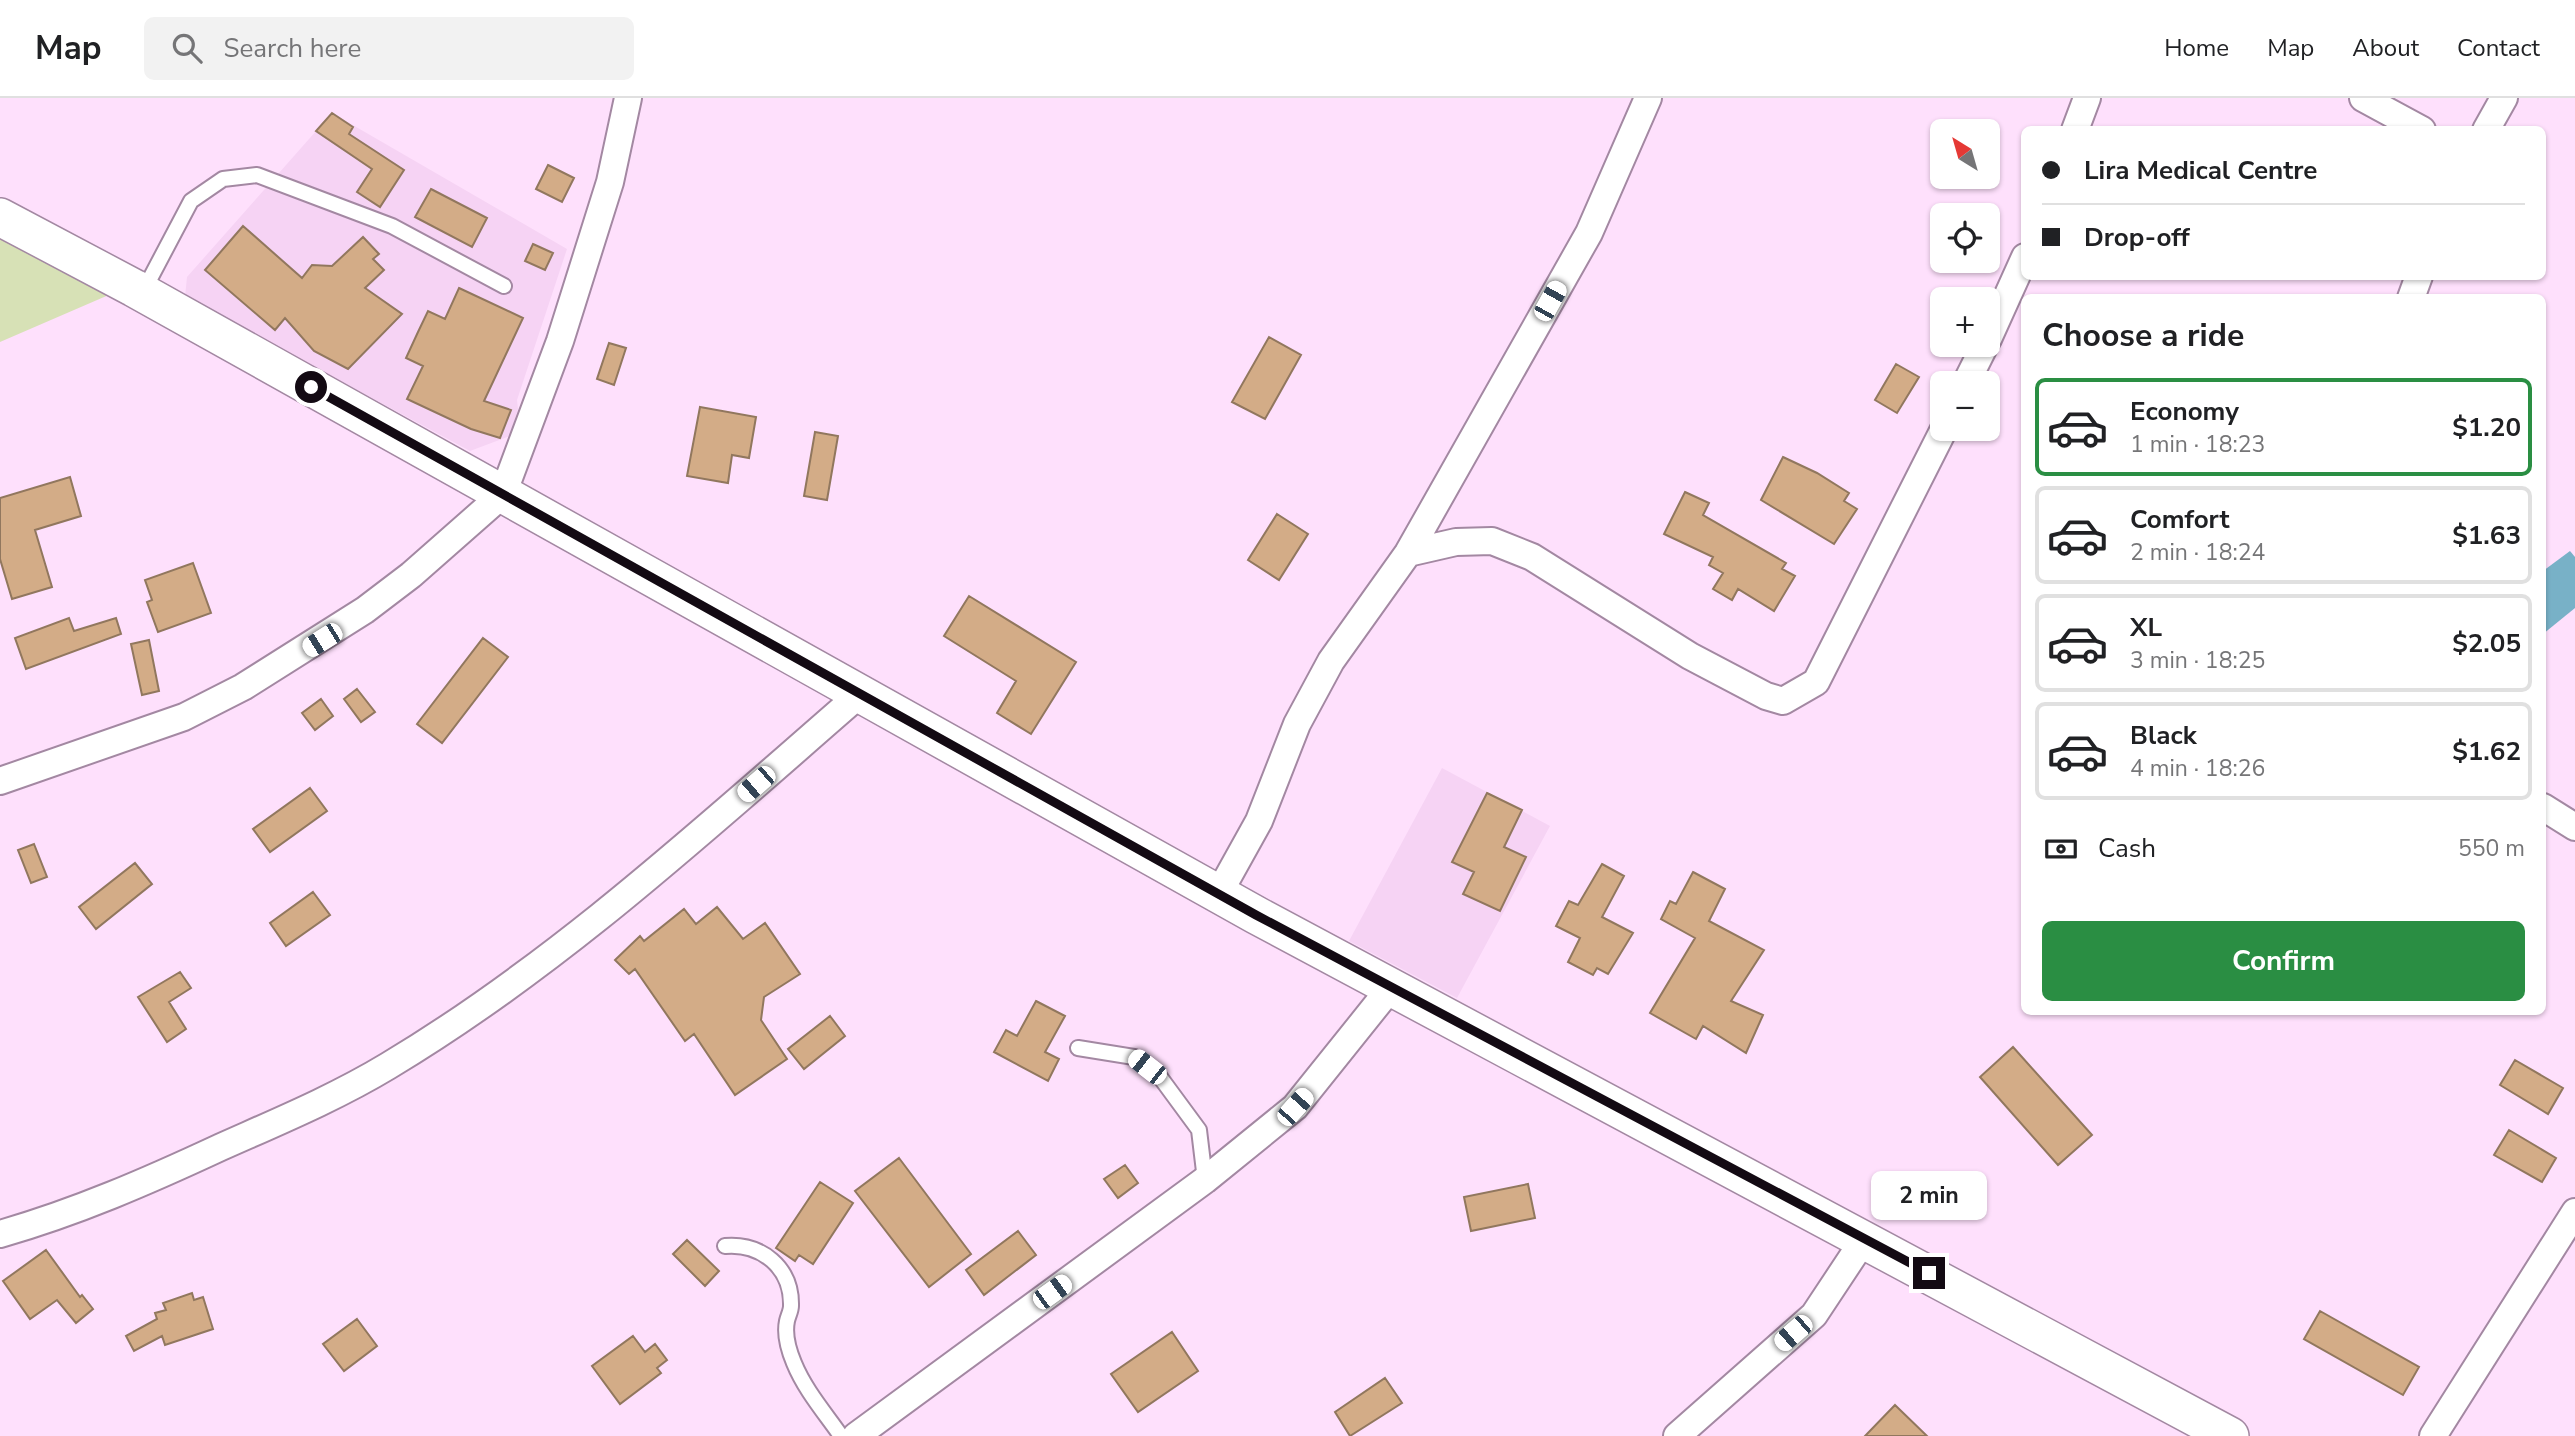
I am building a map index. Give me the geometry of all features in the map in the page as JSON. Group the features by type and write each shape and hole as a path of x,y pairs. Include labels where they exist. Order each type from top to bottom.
{"street":[{"path":"0,781 184,717 243,687 365,610 411,575 503,494 568,314 610,182 628,98"},
{"path":"1219,893 1259,821 1297,724 1331,661 1408,553 1589,233 1648,98"},
{"path":"2076,126 2087,98"},
{"path":"2363,98 2415,126"},
{"path":"2488,126 2504,98"},
{"path":"0,217 1219,893 2230,1436"},
{"path":"2000,313 2021,266"},
{"path":"1408,553 1456,542 1492,541 1522,553 1690,656 1766,696 1783,701 1816,682 1938,441"},
{"path":"0,1234 49,1220 139,1186 302,1111 387,1067 537,965 651,875 861,693"},
{"path":"2546,809 2575,827"},
{"path":"856,1436 1205,1180 1295,1107 1392,986"},
{"path":"2432,1436 2575,1212"},
{"path":"1676,1436 1814,1315 1865,1238"}],"lane":[{"path":"143,294 191,201 223,179 257,175 392,226 504,286"},
{"path":"1078,1048 1134,1057 1160,1077 1199,1130 1205,1180"},
{"path":"725,1246 752,1246 777,1265 789,1285 791,1307 786,1333 794,1363 841,1436"}],"shaded area":[{"path":"332,113 567,249 517,400 518,409 510,436 470,451 185,297 187,277"},
{"path":"1442,768 1550,826 1457,998 1349,941"}],"green space":[{"path":"0,236 111,294 0,342"}],"water":[{"path":"2570,551 2575,557 2575,608 2546,632 2546,569"}],"building":[{"path":"332,113 353,127 349,134 404,170 380,207 357,192 372,169 316,131"},
{"path":"548,165 574,178 562,202 536,189"},
{"path":"431,189 487,218 472,247 415,217"},
{"path":"243,226 302,278 312,265 332,266 363,237 379,254 373,259 384,270 365,288 402,314 348,369 314,351 285,318 275,330 205,270"},
{"path":"533,244 553,253 545,270 525,261"},
{"path":"459,288 523,318 484,401 511,410 500,438 471,429 407,399 423,366 406,358 418,332 428,311 445,319"},
{"path":"1269,337 1301,355 1265,419 1232,402"},
{"path":"609,343 626,348 614,385 597,379"},
{"path":"1896,364 1919,377 1897,413 1875,400"},
{"path":"700,407 756,417 749,458 732,455 728,483 687,476"},
{"path":"815,432 838,436 827,500 804,496"},
{"path":"1783,457 1817,473 1849,493 1844,501 1857,509 1834,544 1761,500"},
{"path":"70,477 81,516 35,530 52,587 12,599 0,559 0,498"},
{"path":"1685,492 1709,503 1703,515 1786,563 1782,569 1795,576 1774,611 1738,589 1732,600 1713,589 1723,573 1709,565 1713,557 1664,534"},
{"path":"1277,514 1308,534 1279,580 1248,560"},
{"path":"193,563 211,613 158,632 147,602 152,600 145,580"},
{"path":"969,596 1076,662 1031,734 997,713 1016,681 944,636"},
{"path":"69,618 74,631 116,618 121,634 26,669 15,638"},
{"path":"483,638 508,657 442,743 417,724"},
{"path":"149,640 159,691 142,695 131,644"},
{"path":"357,689 375,712 361,722 344,699"},
{"path":"321,699 333,716 315,730 302,713"},
{"path":"310,788 327,811 270,852 253,829"},
{"path":"1487,793 1522,810 1504,847 1526,857 1500,911 1463,894 1474,872 1452,862"},
{"path":"34,844 47,877 31,883 18,850"},
{"path":"135,863 152,884 96,929 79,907"},
{"path":"1602,864 1624,876 1602,917 1633,933 1608,974 1597,968 1593,975 1568,962 1580,938 1556,926 1569,901 1578,905"},
{"path":"1693,872 1725,889 1709,921 1764,950 1731,1001 1763,1015 1746,1053 1703,1026 1696,1039 1650,1013 1695,938 1661,919 1670,901 1676,904"},
{"path":"313,892 330,915 286,946 270,923"},
{"path":"717,907 743,939 765,923 800,974 764,997 761,1020 787,1059 735,1095 694,1034 685,1041 635,969 629,974 615,960 640,936 644,941 684,909 696,924"},
{"path":"180,972 191,988 169,1002 186,1029 167,1042 138,997"},
{"path":"1036,1001 1065,1016 1045,1052 1059,1059 1048,1081 994,1052 1006,1030 1017,1036"},
{"path":"830,1016 845,1036 804,1069 788,1049"},
{"path":"2013,1047 2092,1135 2058,1165 1980,1077"},
{"path":"2515,1060 2563,1088 2548,1114 2500,1085"},
{"path":"2509,1130 2556,1158 2542,1182 2494,1155"},
{"path":"899,1158 971,1254 929,1287 855,1191"},
{"path":"1125,1165 1138,1183 1118,1198 1104,1179"},
{"path":"820,1182 853,1203 813,1264 799,1255 795,1261 776,1248"},
{"path":"1528,1184 1535,1218 1471,1231 1464,1197"},
{"path":"1018,1231 1036,1255 984,1295 966,1270"},
{"path":"687,1240 719,1271 705,1286 673,1254"},
{"path":"46,1250 80,1297 82,1295 93,1309 76,1323 57,1300 30,1319 3,1281"},
{"path":"192,1293 194,1300 203,1297 213,1329 165,1345 162,1336 134,1351 126,1336 157,1319 155,1313 166,1310 163,1303"},
{"path":"2320,1311 2419,1367 2403,1395 2304,1339"},
{"path":"357,1319 377,1346 344,1371 323,1344"},
{"path":"1172,1332 1198,1371 1138,1412 1111,1374"},
{"path":"633,1336 645,1352 655,1344 667,1360 657,1368 661,1373 620,1404 592,1366"},
{"path":"1385,1378 1402,1403 1350,1436 1335,1412"},
{"path":"1895,1405 1927,1436 1865,1436"}],"route":[{"path":"311,387 1256,915 1929,1273"}]}
